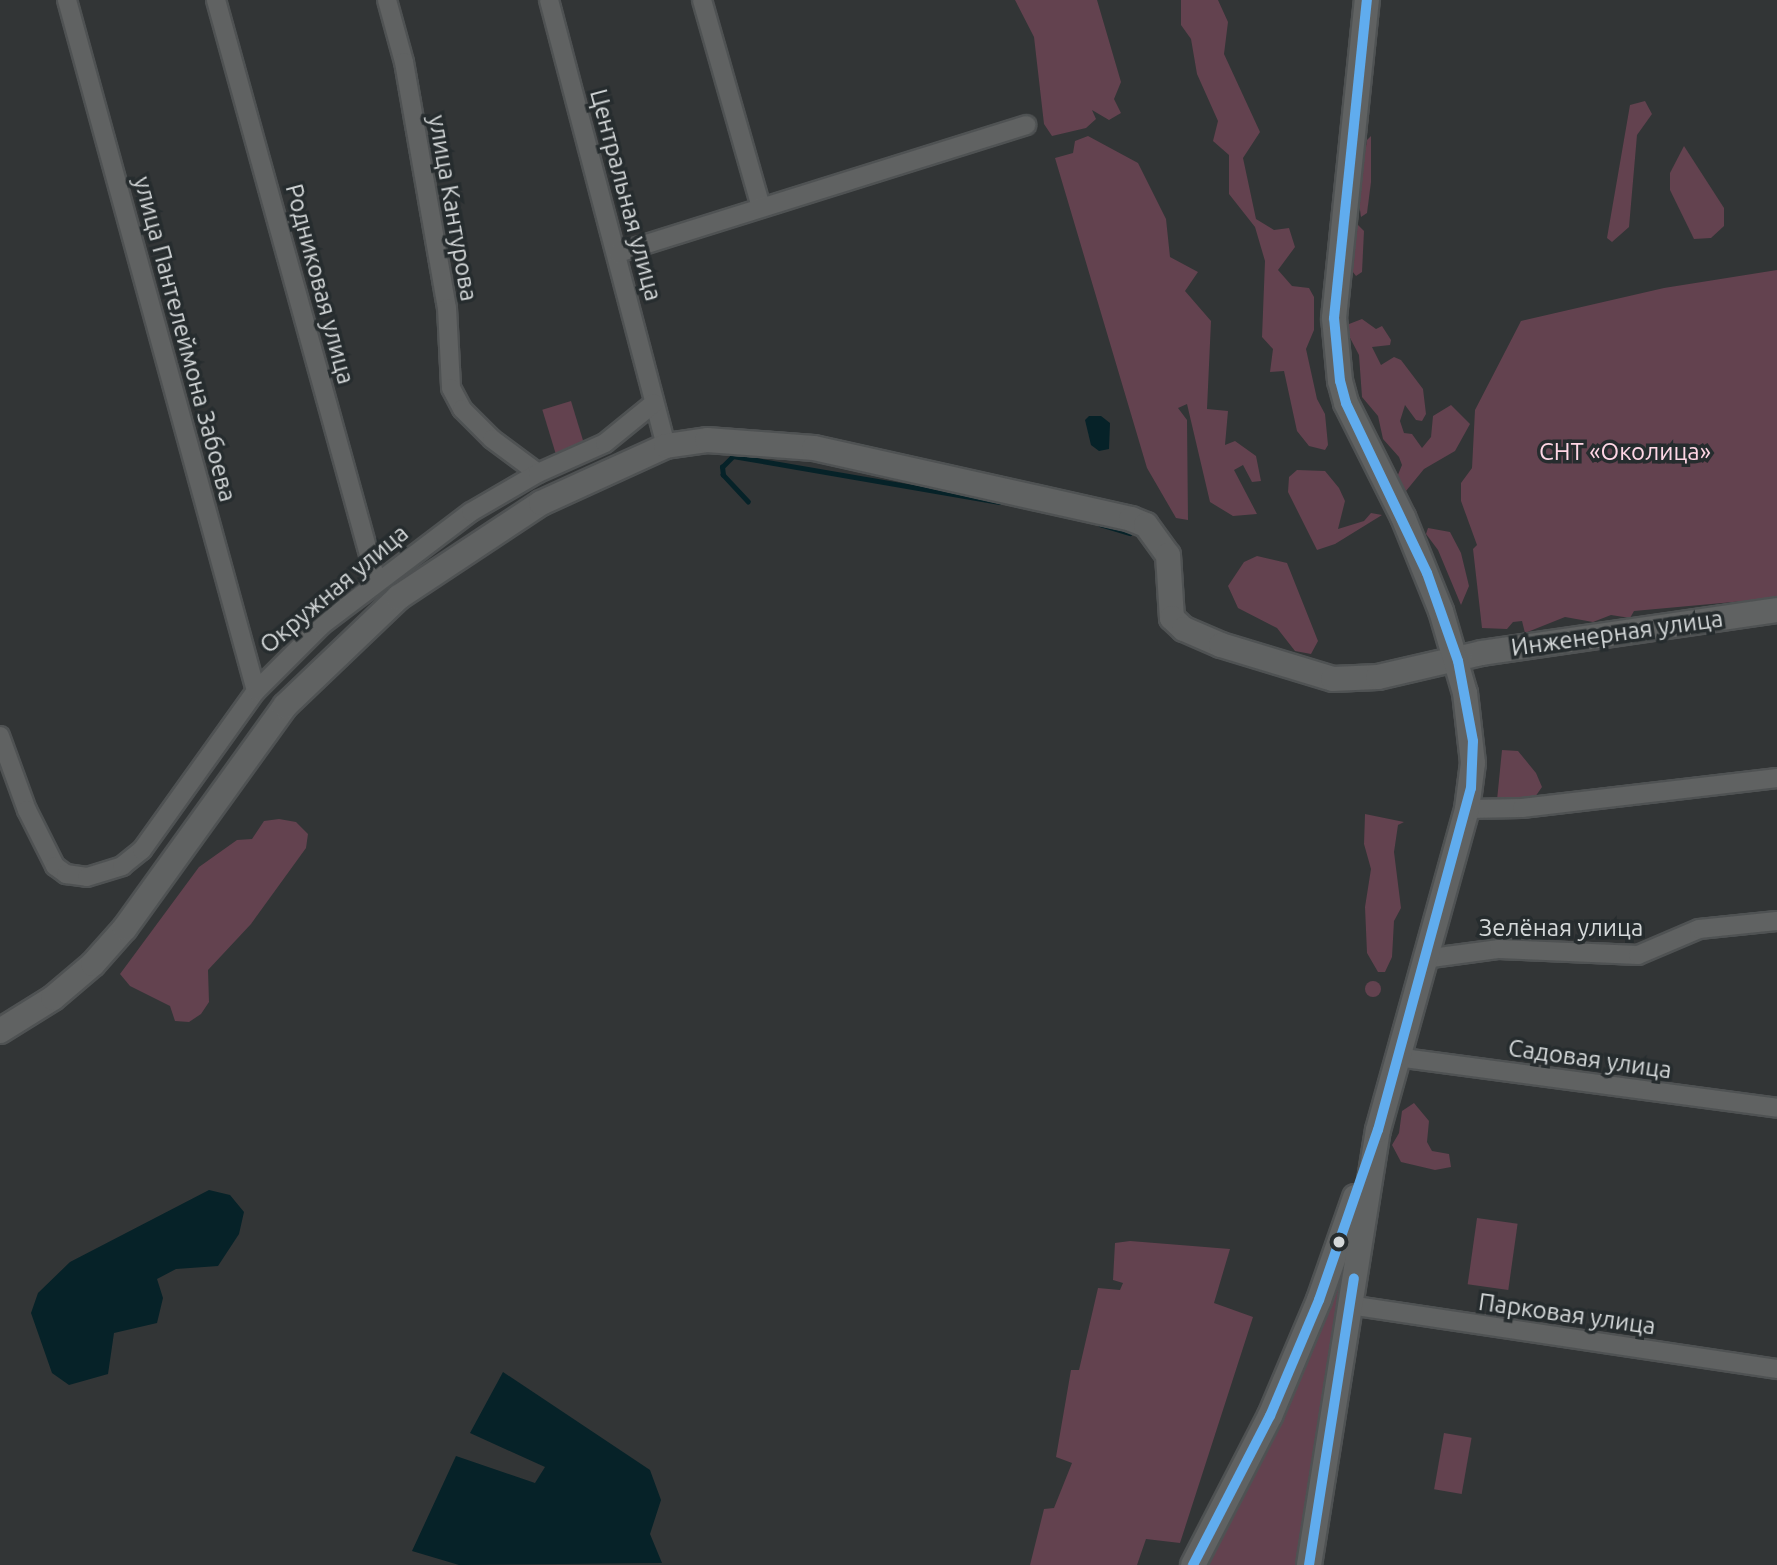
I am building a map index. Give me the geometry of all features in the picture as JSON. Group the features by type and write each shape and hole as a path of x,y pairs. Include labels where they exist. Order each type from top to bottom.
{"street":[{"name":"улица Пантелеймона Забоева","path":"67,0 256,691"},
{"name":"Родниковая улица","path":"216,0 376,580"},
{"name":"улица Кантурова","path":"387,0 404,62 447,308 451,388 462,409 492,439 538,473"},
{"name":"Центральная улица","path":"549,0 618,253 666,446"},
{"path":"702,0 761,207"},
{"path":"1193,1565 1270,1416 1308,1326 1378,1130 1467,809 1473,741 1458,661 1427,573 1346,403 1340,381 1334,318 1367,0"},
{"path":"618,253 1026,125"},
{"name":"Окружная улица","path":"0,736 27,810 55,866 78,877 101,875 142,850 256,691 322,625 376,580 471,512 538,473 605,443 654,403"},
{"name":"Инженерная улица","path":"0,1031 53,999 93,964 125,928 285,706 399,597 541,503 666,446 707,440 814,448 1131,519 1146,525 1168,555 1172,618 1184,629 1221,645 1333,679 1378,677 1458,661 1482,653 1777,610"},
{"path":"1467,809 1522,808 1777,778"},
{"name":"Зелёная улица","path":"1424,959 1499,949 1638,955 1699,929 1777,920"},
{"name":"Садовая улица","path":"1397,1058 1777,1108"},
{"path":"1309,1565 1378,1130"},
{"name":"Парковая улица","path":"1349,1305 1777,1369"}],"green space":[{"path":"1015,0 1097,0 1121,82 1114,99 1121,113 1109,120 1092,110 1096,119 1086,128 1052,136 1044,124 1034,37"},
{"path":"1181,0 1218,0 1228,22 1224,54 1260,132 1243,158 1256,219 1274,230 1289,228 1295,247 1278,270 1292,286 1309,288 1314,297 1314,330 1306,349 1317,399 1325,414 1328,445 1325,450 1309,446 1297,431 1284,371 1270,372 1273,349 1262,337 1265,261 1255,227 1229,194 1229,155 1213,141 1218,121 1197,74 1191,39 1181,25"},
{"path":"1645,101 1652,114 1637,135 1629,227 1612,242 1607,238 1630,105"},
{"path":"1088,136 1138,163 1166,219 1170,257 1198,272 1185,291 1211,321 1207,409 1228,411 1225,445 1235,441 1256,456 1261,481 1252,482 1243,465 1234,470 1257,514 1233,516 1210,502 1187,404 1178,408 1187,420 1188,520 1176,518 1147,468 1055,158 1073,153 1075,141"},
{"path":"1371,136 1371,182 1367,213 1361,217 1358,196 1367,140"},
{"path":"1684,146 1724,208 1724,226 1711,238 1694,239 1670,190 1670,173"},
{"path":"1357,224 1364,231 1362,272 1356,276 1349,267"},
{"name":"СНТ «Околица»","path":"1777,270 1777,598 1634,611 1630,618 1611,615 1593,622 1565,617 1525,633 1522,621 1513,622 1507,629 1482,628 1473,549 1477,545 1461,501 1461,483 1472,468 1475,410 1521,321 1664,288"},
{"path":"1362,319 1376,329 1382,326 1391,340 1390,345 1372,347 1381,365 1394,357 1401,360 1423,389 1426,414 1422,421 1416,420 1405,405 1400,421 1404,433 1412,434 1422,448 1431,437 1433,416 1451,405 1470,424 1455,451 1424,469 1406,491 1397,477 1402,465 1399,457 1383,439 1378,416 1362,397 1359,355 1348,334 1349,324"},
{"path":"571,401 585,447 556,456 542,410"},
{"path":"1297,470 1325,471 1339,488 1345,501 1338,529 1364,521 1371,513 1382,515 1335,544 1317,550 1288,492 1289,477"},
{"path":"1428,528 1450,532 1461,553 1469,586 1461,605 1438,550 1426,534"},
{"path":"1257,556 1287,563 1318,641 1311,654 1295,651 1277,628 1238,608 1228,586 1244,562"},
{"path":"1502,750 1518,751 1536,773 1542,787 1535,797 1537,805 1497,800"},
{"path":"1365,814 1404,822 1398,825 1394,852 1401,908 1394,921 1392,957 1385,972 1378,972 1367,953 1365,907 1371,869 1364,844"},
{"path":"279,819 296,822 308,834 306,848 251,924 208,970 209,1002 201,1014 189,1022 175,1021 170,1006 130,986 120,974 199,867 237,840 252,839 264,821"},
{"path":"1373,981 1379,983 1379,995 1373,997 1367,995 1365,989 1367,983"},
{"path":"1414,1103 1429,1121 1427,1142 1432,1151 1449,1154 1451,1167 1435,1170 1401,1162 1392,1145 1399,1133 1402,1111"},
{"path":"1477,1218 1518,1224 1508,1290 1468,1284"},
{"path":"1352,1231 1301,1565 1201,1565"},
{"path":"1130,1241 1230,1249 1214,1303 1253,1317 1180,1543 1146,1539 1137,1565 1030,1565 1044,1509 1054,1508 1072,1463 1056,1457 1071,1370 1079,1370 1098,1288 1120,1290 1123,1283 1113,1280 1115,1243"},
{"path":"1444,1433 1472,1438 1462,1494 1434,1489"}],"water":[{"path":"1089,416 1101,416 1110,423 1109,449 1099,451 1091,445 1085,420"},
{"path":"209,1190 230,1195 244,1212 239,1234 218,1266 176,1269 157,1279 163,1298 157,1323 114,1333 108,1374 69,1385 52,1373 31,1313 38,1293 70,1262"},
{"path":"503,1372 650,1470 661,1500 650,1534 662,1563 459,1565 412,1551 456,1456 535,1483 545,1467 470,1433"}],"waterway":[{"path":"748,502 723,475 722,467 733,456 999,502"},
{"path":"1100,524 1130,533"}],"transit line":[{"path":"1193,1565 1270,1416 1319,1300 1378,1130 1471,788 1473,741 1458,661 1427,573 1346,403 1340,381 1334,318 1367,0"},
{"path":"1309,1565 1354,1279"}]}
